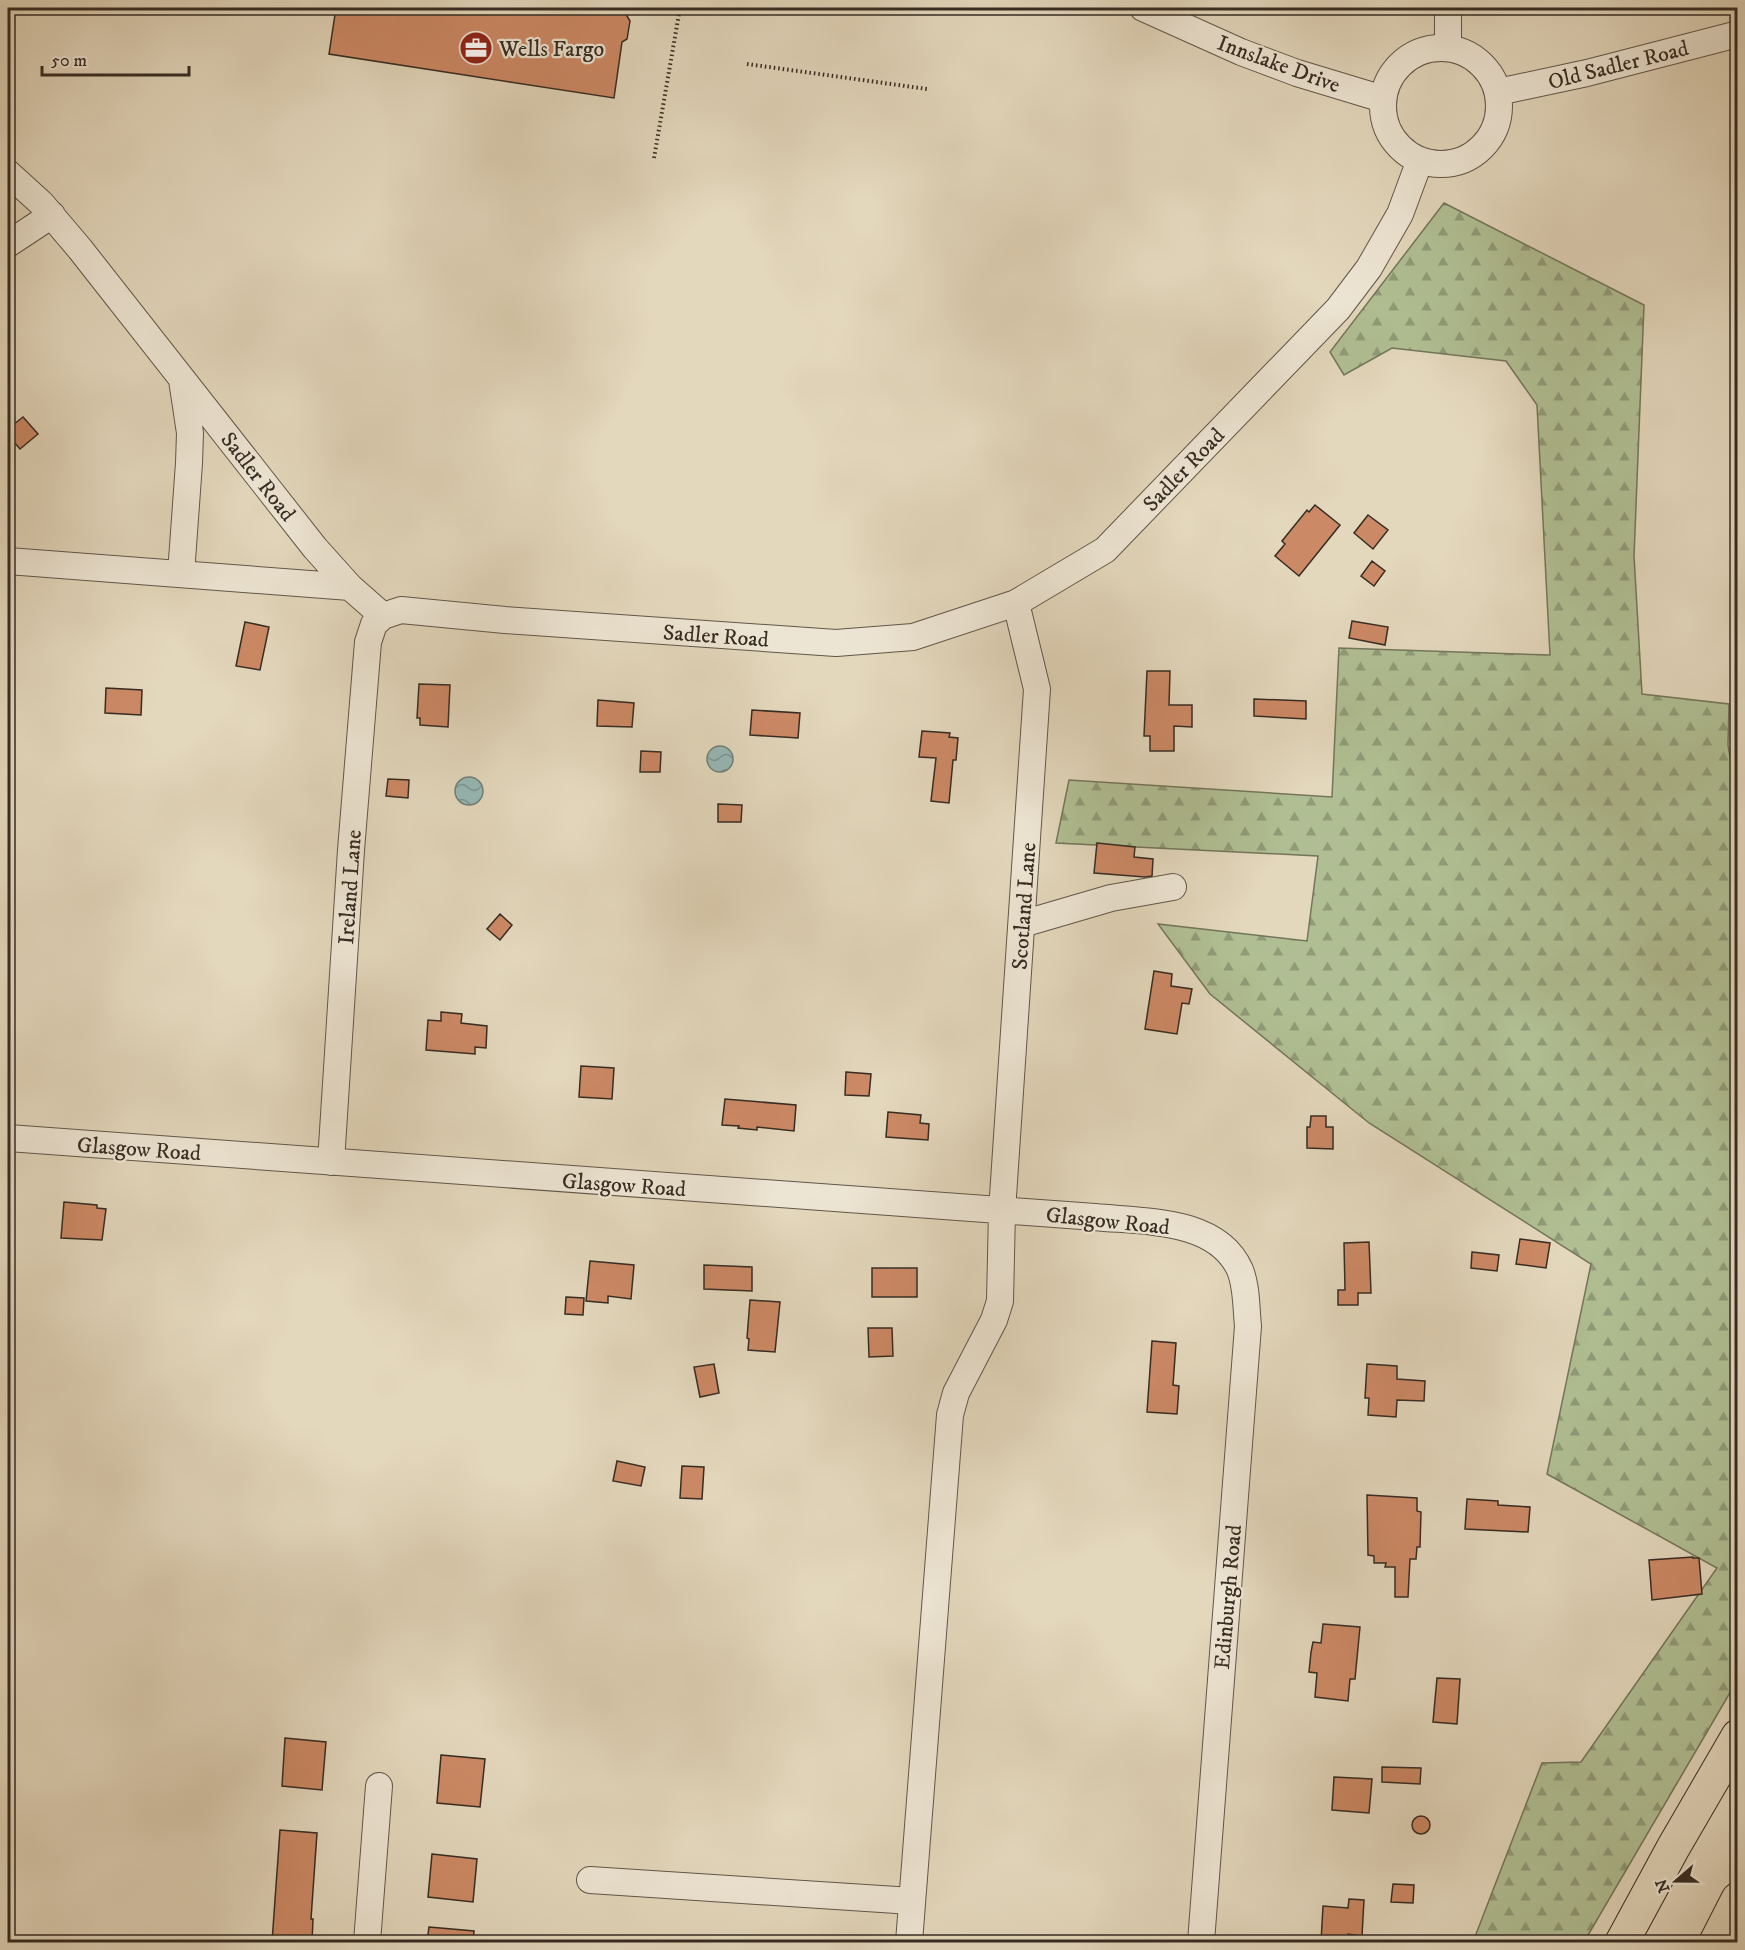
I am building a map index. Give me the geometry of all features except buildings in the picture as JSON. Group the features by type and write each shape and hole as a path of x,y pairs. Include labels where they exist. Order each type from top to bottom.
{"highway":[{"path":"1623,1942 1737,1736"},
{"path":"1716,1942 1737,1899"}],"street":[{"name":"Innslake Drive","path":"1143,8 1241,52 1297,73 1383,99"},
{"path":"1448,8 1448,48"},
{"name":"Old Sadler Road","path":"1498,92 1587,73 1737,34"},
{"path":"1448,48 1460,50 1480,62 1494,81 1498,92 1499,115 1490,137 1483,146 1464,160 1442,164 1420,160 1402,149 1389,131 1383,110 1383,99 1390,78 1404,60 1425,50 1448,48"},
{"name":"Sadler Road","path":"8,173 52,215 315,548 350,587 383,616 401,610 516,621 836,643 913,637 1016,603 1105,550 1338,309 1369,268 1400,214 1420,160"},
{"path":"8,244 52,215"},
{"path":"181,378 190,433 181,574"},
{"path":"8,561 350,587"},
{"name":"Scotland Lane","path":"909,1942 950,1415 956,1393 994,1320 1000,1300 1002,1211 1037,689 1016,603"},
{"name":"Ireland Lane","path":"331,1162 351,850 368,642 374,624 383,616"},
{"path":"1022,924 1111,898 1173,887"},
{"name":"Glasgow Road","path":"8,1138 1095,1217 1176,1226 1202,1233 1214,1239 1231,1255"},
{"name":"Edinburgh Road","path":"1201,1942 1247,1335 1245,1287 1240,1271 1231,1255"},
{"path":"367,1942 378,1786"},
{"path":"590,1880 912,1901"}],"path":[{"path":"654,158 680,8"},
{"path":"747,63 927,89"}],"green space":[{"path":"1444,203 1644,305 1634,556 1642,694 1729,704 1728,745 1737,798 1738,1679 1584,1942 1473,1942 1542,1763 1581,1762 1717,1568 1547,1474 1591,1264 1369,1123 1210,994 1158,924 1307,941 1318,856 1056,843 1069,780 1332,797 1339,648 1550,655 1537,405 1506,361 1392,348 1344,375 1330,352"}],"water":[{"path":"720,746 729,750 733,759 729,768 720,772 711,768 707,759 711,750"},
{"path":"469,777 479,781 483,791 479,801 469,805 459,801 455,791 459,781"}],"place":[{"name":"Wells Fargo","path":"476,48"}]}
